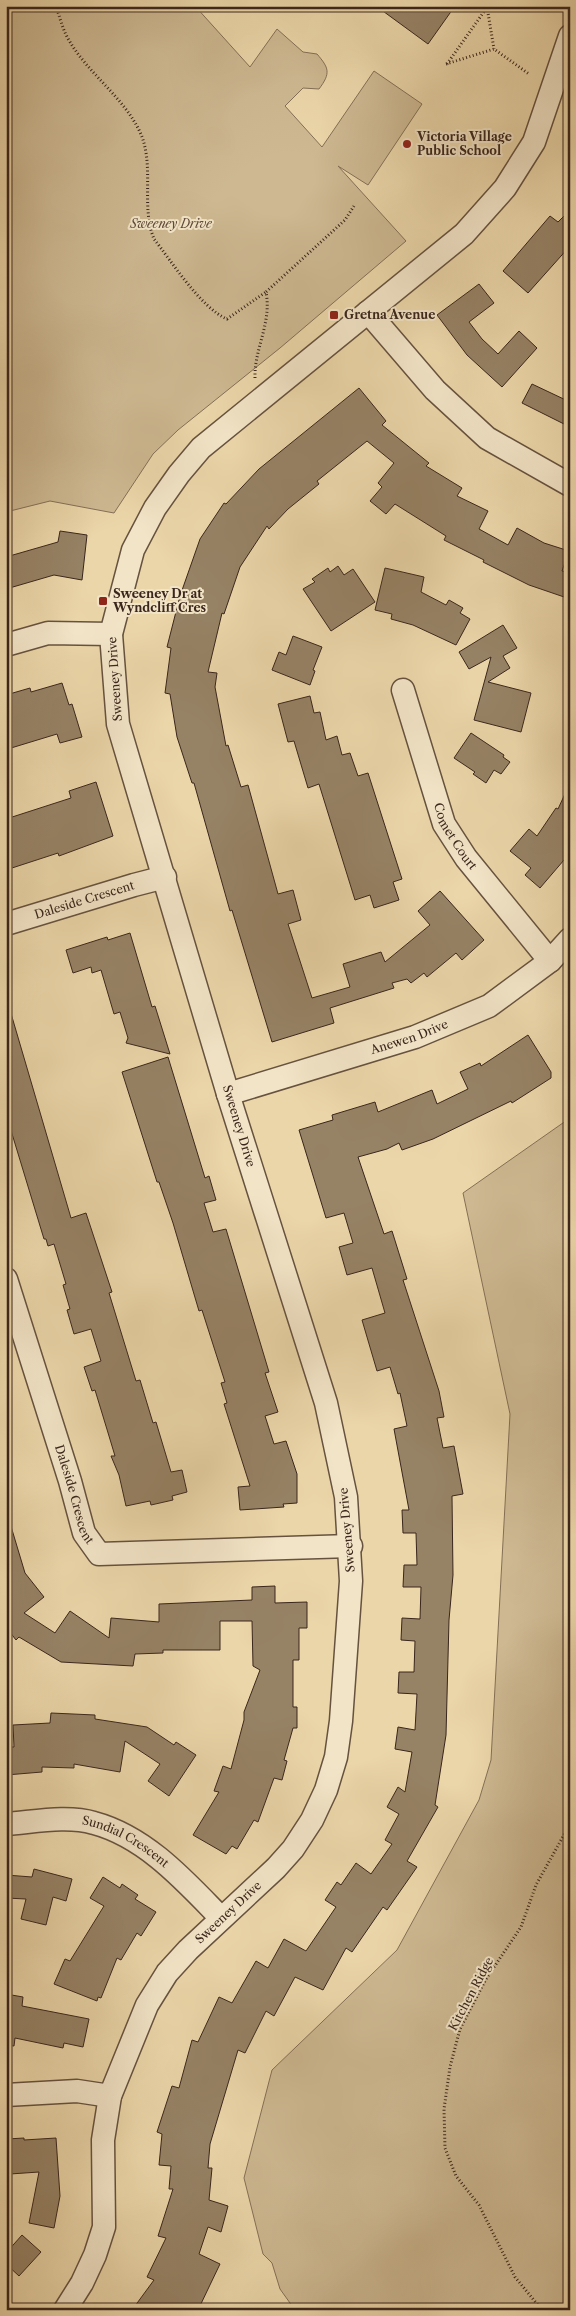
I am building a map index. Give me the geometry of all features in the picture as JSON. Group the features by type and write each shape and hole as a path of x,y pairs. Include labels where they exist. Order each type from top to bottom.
{"street":[{"name":"Sweeney Drive","path":"65,2310 82,2283 104,2227 103,2140 110,2096 127,2051 152,1997 178,1962 221,1918 276,1868 293,1849 312,1820 326,1790 336,1757 341,1721 351,1581 351,1546 346,1497 326,1403 228,1094 118,724 111,634 133,550 155,508 179,474 200,448 464,234 505,188 534,142 570,36"},
{"path":"368,312 435,390 486,438 570,485"},
{"path":"6,645 48,632 111,634"},
{"name":"Comet Court","path":"403,690 444,824 466,858 550,961"},
{"name":"Daleside Crescent","path":"6,924 165,877"},
{"name":"Anewen Drive","path":"228,1094 415,1037 489,1006 550,961 570,939"},
{"name":"Daleside Crescent","path":"6,1279 70,1481 84,1533 99,1554 351,1546"},
{"name":"Sundial Crescent","path":"6,1824 65,1820 93,1822 122,1833 149,1850 175,1872 221,1918"},
{"path":"6,2095 76,2090 110,2096"}],"path":[{"path":"56,6 69,41 129,113 139,130 146,147 149,177 148,226 154,239 217,315 227,319 266,292 345,220 354,206"},
{"path":"488,7 446,64 494,48"},
{"path":"488,7 494,48 529,74"},
{"path":"256,404 255,374 267,318 266,292"},
{"name":"Kitchen Ridge","path":"542,2310 515,2277 479,2204 456,2176 445,2148 444,2109 450,2067 460,2028 486,1979 521,1927 536,1885 570,1824"}],"green space":[{"name":"Sweeney Drive","path":"6,6 195,6 250,67 277,29 303,52 317,54 326,67 327,75 319,89 303,88 285,106 322,147 374,71 422,104 368,185 338,166 406,241 280,348 178,430 153,454 114,513 50,501 6,512"},
{"path":"570,1118 570,2310 295,2310 280,2289 272,2263 263,2254 244,2178 272,2070 397,1950 479,1800 491,1760 510,1414 463,1193"}],"building":[{"path":"376,6 455,6 428,44"},
{"path":"570,210 570,246 528,293 503,271 550,216 558,222"},
{"path":"479,284 494,303 469,322 482,339 498,354 519,331 537,348 502,387 467,355 437,315"},
{"path":"532,384 570,402 570,427 522,403"},
{"path":"359,388 386,421 382,425 429,463 426,466 462,488 457,496 488,511 479,529 508,545 517,528 544,543 569,551 562,571 570,573 570,599 529,585 483,562 484,560 444,540 446,536 395,504 386,514 370,501 382,487 378,483 394,463 367,441 317,481 319,484 288,509 269,529 267,526 240,567 224,614 222,613 208,672 217,673 215,687 226,746 228,745 241,787 248,785 278,894 293,890 301,920 288,924 312,998 350,987 343,964 381,952 385,962 430,925 418,911 440,891 484,940 462,960 456,953 427,977 424,973 411,983 407,979 392,983 394,988 330,1008 334,1023 272,1042 232,910 230,911 194,783 192,783 177,737 170,694 165,693 171,648 167,647 180,596 200,539 224,503 226,504 259,469"},
{"path":"60,531 87,535 82,580 54,575 6,589 6,557 58,542"},
{"path":"338,566 344,575 353,569 375,602 331,631 303,589 315,582 312,579 328,568 330,572"},
{"path":"385,568 424,577 421,592 446,605 449,600 463,608 460,613 470,619 456,645 413,625 391,619 392,614 375,610"},
{"path":"503,625 517,648 503,656 510,668 488,682 531,693 521,732 474,720 491,657 469,669 459,652"},
{"path":"293,636 322,647 313,670 315,671 310,685 272,670 279,652 286,655"},
{"path":"62,683 69,705 72,704 82,737 60,743 57,734 11,748 6,733 6,695 30,688 31,692"},
{"path":"310,696 314,713 320,712 326,740 337,736 342,755 350,753 358,776 368,773 402,879 393,882 399,900 374,908 370,895 355,900 319,784 308,788 294,741 288,742 278,704"},
{"path":"471,733 504,755 503,757 510,762 501,774 494,770 486,783 473,774 475,772 454,758"},
{"path":"96,782 113,836 59,856 58,853 12,868 6,850 6,819 71,798 69,791"},
{"path":"570,783 570,853 540,888 525,875 531,868 510,851 529,829 537,836 556,808 558,809"},
{"path":"130,933 152,1007 155,1006 170,1054 126,1043 128,1038 120,1012 114,1014 101,970 92,973 91,967 73,973 66,950 107,937 108,940"},
{"path":"10,1010 71,1218 86,1213 112,1292 109,1293 136,1381 140,1380 153,1423 156,1422 171,1472 182,1470 187,1492 172,1496 173,1500 151,1505 150,1501 126,1506 119,1475 111,1456 115,1456 109,1436 95,1390 92,1391 84,1367 101,1361 91,1329 74,1334 67,1310 70,1309 63,1285 66,1284 54,1244 48,1246 46,1239 44,1239 6,1114 6,1011"},
{"path":"528,1035 551,1072 551,1078 512,1103 511,1101 433,1139 402,1150 399,1143 387,1149 358,1157 384,1234 392,1231 407,1279 403,1280 439,1391 444,1417 437,1418 443,1448 454,1446 463,1494 452,1496 453,1575 449,1620 446,1735 435,1805 438,1807 407,1861 417,1867 387,1910 383,1907 352,1952 346,1948 323,1990 295,1977 274,2016 266,2011 245,2053 238,2050 210,2144 208,2168 212,2168 209,2200 228,2206 221,2232 208,2227 199,2254 220,2264 198,2310 132,2310 154,2280 147,2277 166,2238 158,2236 173,2189 169,2189 171,2166 159,2165 162,2134 157,2132 172,2086 179,2088 192,2040 198,2042 219,1997 232,2003 256,1961 268,1968 284,1939 306,1951 336,1907 325,1900 337,1882 341,1885 356,1863 371,1874 392,1844 385,1840 399,1814 387,1807 398,1787 405,1792 412,1752 395,1749 398,1727 415,1730 417,1694 398,1693 399,1672 414,1672 415,1641 401,1640 402,1618 420,1619 421,1587 403,1587 404,1565 417,1565 416,1533 403,1533 402,1510 409,1510 394,1429 407,1426 400,1393 398,1394 390,1367 377,1371 362,1320 385,1313 372,1268 347,1275 339,1247 353,1243 344,1213 326,1218 299,1130 333,1120 332,1115 375,1102 378,1112 432,1090 437,1104 468,1089 460,1072 480,1063 481,1066"},
{"path":"168,1057 205,1178 209,1176 216,1200 204,1203 213,1232 226,1229 269,1372 265,1373 278,1412 265,1416 274,1444 286,1441 297,1474 297,1503 283,1504 284,1507 240,1510 238,1487 250,1486 224,1404 227,1403 221,1383 225,1382 202,1310 199,1311 173,1223 159,1182 157,1182 122,1072"},
{"path":"10,1523 25,1573 44,1597 24,1613 55,1633 70,1611 109,1638 111,1618 159,1622 159,1604 252,1600 252,1587 275,1586 275,1603 307,1602 307,1628 299,1628 299,1660 293,1660 293,1707 297,1707 297,1728 293,1728 284,1760 287,1761 282,1780 274,1778 258,1822 254,1820 237,1849 232,1846 226,1854 193,1835 219,1792 214,1791 223,1766 231,1769 244,1720 244,1712 260,1670 253,1666 252,1621 220,1621 220,1650 163,1650 163,1653 135,1654 133,1666 61,1662 19,1637 16,1640 6,1627 6,1524"},
{"path":"51,1713 95,1715 95,1719 147,1727 174,1745 176,1742 196,1755 169,1796 148,1781 160,1764 125,1741 120,1772 74,1764 74,1768 42,1767 42,1772 6,1775 6,1747 14,1747 13,1725 50,1723"},
{"path":"34,1869 72,1879 66,1901 53,1897 46,1925 21,1919 26,1899 6,1898 6,1875 32,1877"},
{"path":"103,1877 120,1888 122,1884 138,1895 135,1899 156,1912 141,1936 137,1933 121,1960 117,1958 101,1998 98,1997 97,2001 54,1984 65,1959 70,1961 104,1906 90,1898"},
{"path":"6,1994 23,1997 22,2006 89,2019 83,2047 64,2043 63,2048 15,2038 14,2046 6,2045"},
{"path":"24,2138 24,2140 56,2138 60,2196 54,2228 29,2223 39,2172 10,2174 7,2139"},
{"path":"22,2235 41,2252 19,2276 6,2264 6,2253"}],"place":[{"name":"Victoria Village Public School","path":"407,144"},
{"name":"Gretna Avenue","path":"334,315"},
{"name":"Sweeney Dr at Wyndcliff Cres","path":"103,601"}]}
